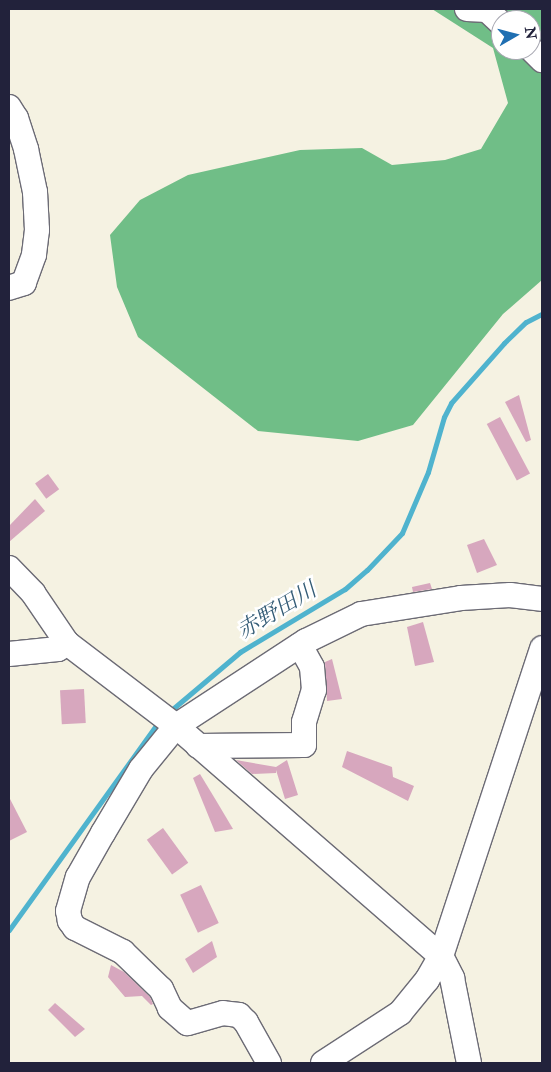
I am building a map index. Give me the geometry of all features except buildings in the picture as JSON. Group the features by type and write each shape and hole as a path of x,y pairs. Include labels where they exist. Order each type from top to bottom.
{"street":[{"path":"467,9 486,10 491,14"},
{"path":"9,107 16,118 26,148 34,192 37,230 34,255 24,283 9,288"},
{"path":"9,568 33,593 67,642 168,720 441,956 452,978 469,1063"},
{"path":"269,1063 246,1022 239,1015 222,1013 187,1023 170,1008 160,989 123,952 75,928 70,921 68,911 78,877 168,720 300,645 361,614 461,598 510,596 542,599"},
{"path":"9,654 58,649 67,642"},
{"path":"198,746 304,744 304,722 314,690 312,667 300,645"},
{"path":"334,1061 400,1013 427,980 441,956 542,648"}],"green space":[{"path":"432,9 542,10 542,280 503,314 413,425 358,441 258,431 138,337 117,287 110,235 140,200 188,175 300,150 362,148 392,165 445,160 481,149 508,103 496,60 541,60 541,10 491,10 491,47"}],"waterway":[{"name":"赤野田川","path":"169,712 240,652 345,589 367,570 402,533 428,472 444,417 451,403 504,343 526,322 542,314"},
{"name":"赤野田川","path":"9,930 159,721"}]}
